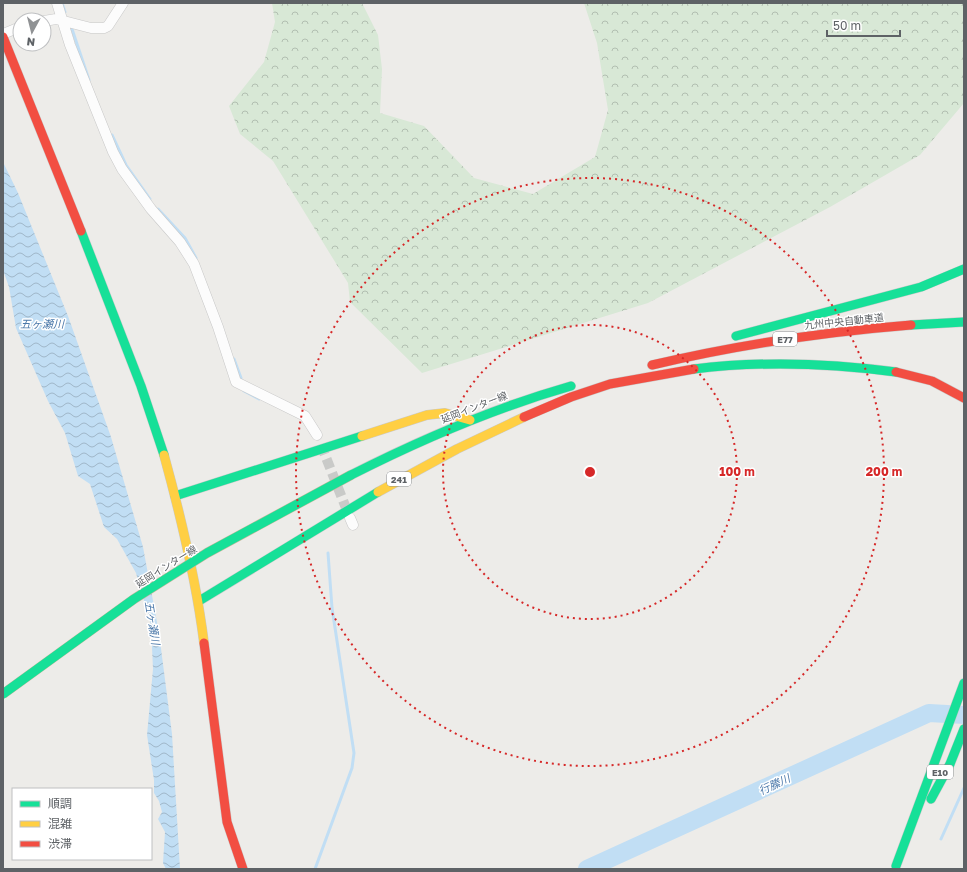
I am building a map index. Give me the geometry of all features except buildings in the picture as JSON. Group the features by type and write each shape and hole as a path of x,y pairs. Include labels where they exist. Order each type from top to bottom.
{"main road":[{"path":"3,36 105,291 141,386 175,496 199,601 227,822 243,869"},
{"path":"727,338 915,289 941,280 964,268"},
{"name":"九州中央自動車道","path":"712,342 643,366 719,350 794,338 872,329 964,322"},
{"name":"九州中央自動車道","path":"615,376 842,341"},
{"path":"615,376 719,366 807,365 910,374 941,384 964,398"},
{"name":"延岡インター線","path":"3,694 134,599 207,553 351,474 398,451 470,420 584,382 615,376"},
{"name":"延岡インター線","path":"351,474 472,425 615,376"},
{"name":"241","path":"199,601 329,519 413,472 512,421 562,401 615,376"},
{"path":"175,496 427,415 445,413 470,420"},
{"path":"895,867 964,683"},
{"name":"E10","path":"895,867 963,725"}],"street":[{"path":"57,3 93,103 122,169 151,209 180,242 194,264 218,327 236,382 305,416 317,435"},
{"path":"52,21 63,20 91,28 104,28 108,26 123,3"},
{"path":"3,36 12,31"}],"green space":[{"path":"272,3 362,3 378,35 382,69 380,113 424,126 474,178 533,194 595,157 608,110 597,43 584,3 964,3 964,103 920,155 830,207 648,303 422,373 350,302 348,283 273,161 240,134 229,106 264,62 275,22"}],"water":[{"name":"五ヶ瀬川","path":"3,162 18,193 68,316 111,437 143,547 159,633 172,734 180,869 166,869 163,863 165,832 158,819 162,812 159,801 154,793 154,780 147,735 153,669 151,625 136,573 117,539 104,527 90,484 78,476 65,433 48,401 16,328 9,287 3,270"}],"waterway":[{"path":"62,3 65,12"},
{"path":"72,29 89,80"},
{"path":"112,135 126,165 150,199"},
{"path":"158,209 185,238 196,258"},
{"path":"234,359 241,378"},
{"path":"244,391 259,399"},
{"path":"315,869 352,768 354,753 332,608 328,553"},
{"name":"行縢川","path":"587,869 929,713 964,715"},
{"path":"941,839 964,788"}],"tunnel":[{"path":"321,445 348,513"}],"traffic: fast":[{"path":"81,231 141,386 164,455"},
{"path":"736,336 921,287 964,269"},
{"path":"911,325 964,322"},
{"path":"694,369 719,366 795,364 896,372"},
{"path":"351,475 404,449 486,414 571,386"},
{"path":"175,496 362,436"},
{"path":"3,694 134,599 207,553 351,475"},
{"path":"199,601 378,492"},
{"path":"896,866 964,683"},
{"path":"931,799 950,764 964,729"}],"traffic: slow":[{"path":"362,436 427,415 445,413 470,420"},
{"path":"378,492 457,449 524,417"},
{"path":"164,455 187,548 197,595 204,643"}],"traffic: jam":[{"path":"3,37 81,231"},
{"path":"652,365 716,351 780,340 845,331 911,325"},
{"path":"524,417 571,397 610,384 694,369"},
{"path":"896,372 932,381 964,398"},
{"path":"204,643 227,822 243,869"}]}
